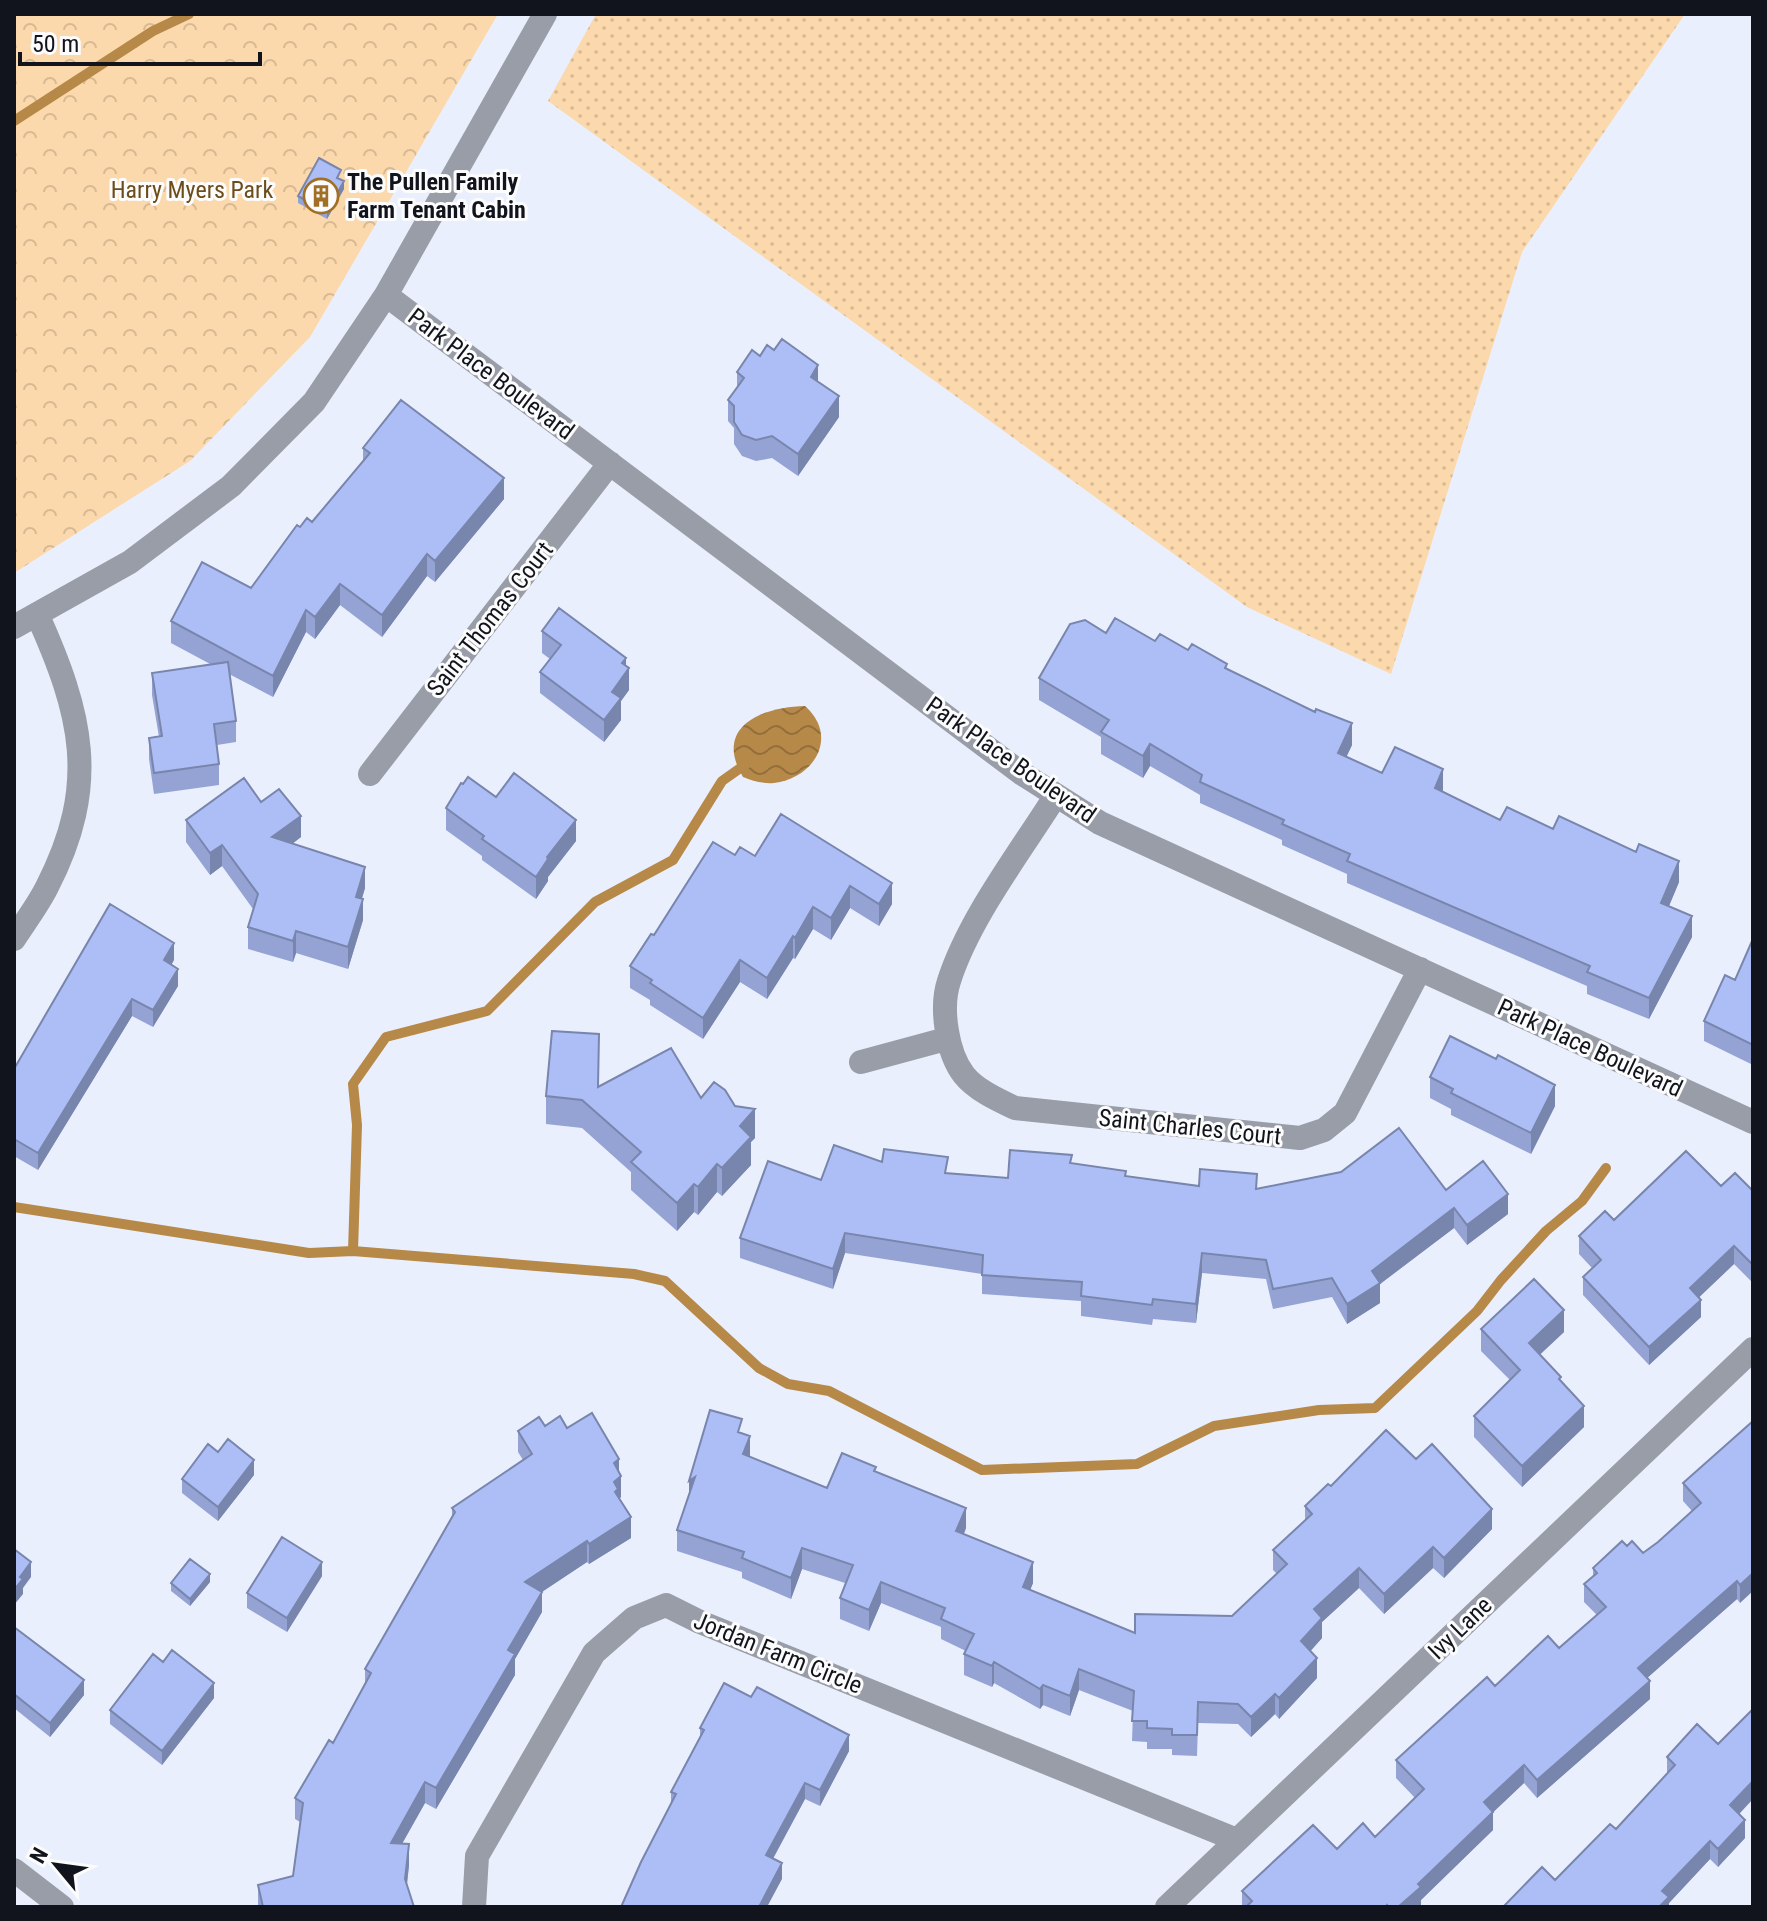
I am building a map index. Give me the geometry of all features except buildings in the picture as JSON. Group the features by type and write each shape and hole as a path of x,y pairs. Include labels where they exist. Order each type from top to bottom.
{"street":[{"path":"14,627 130,562 231,486 314,402 386,295 545,14"},
{"name":"Park Place Boulevard","path":"386,295 1021,773 1100,823 1753,1122"},
{"name":"Saint Thomas Court","path":"370,774 610,463"},
{"path":"14,939 47,887 62,853 75,814 79,780 79,742 73,706 61,667 37,614"},
{"name":"Saint Charles Court","path":"1056,795 972,928 948,984 946,1039 964,1076 995,1099 1015,1108 1300,1138 1324,1130 1345,1113 1420,969"},
{"path":"861,1062 946,1039"},
{"name":"Ivy Lane","path":"1167,1907 1753,1349"},
{"name":"Jordan Farm Circle","path":"474,1907 477,1856 594,1653 634,1618 666,1605 700,1622 1237,1840"},
{"path":"14,1870 62,1907"}],"green space":[{"name":"Harry Myers Park","path":"14,14 498,14 310,337 190,461 14,573"},
{"path":"596,14 1685,14 1522,252 1391,674 1247,607 548,101"}],"water":[{"path":"805,706 820,730 818,754 811,764 801,773 774,783 743,777 735,760 734,745 746,723 773,710"}],"waterway":[{"path":"14,121 153,31 189,14"},
{"path":"353,1251 357,1125 353,1084 386,1037 487,1011 595,902 673,860 722,781 749,762"},
{"path":"14,1207 309,1253 353,1251 634,1274 665,1281 759,1368 788,1384 829,1391 982,1470 1137,1464 1214,1426 1319,1410 1375,1408 1477,1311 1546,1231 1582,1201 1606,1168"}],"place":[{"name":"The Pullen Family Farm Tenant Cabin","path":"321,196"}]}
